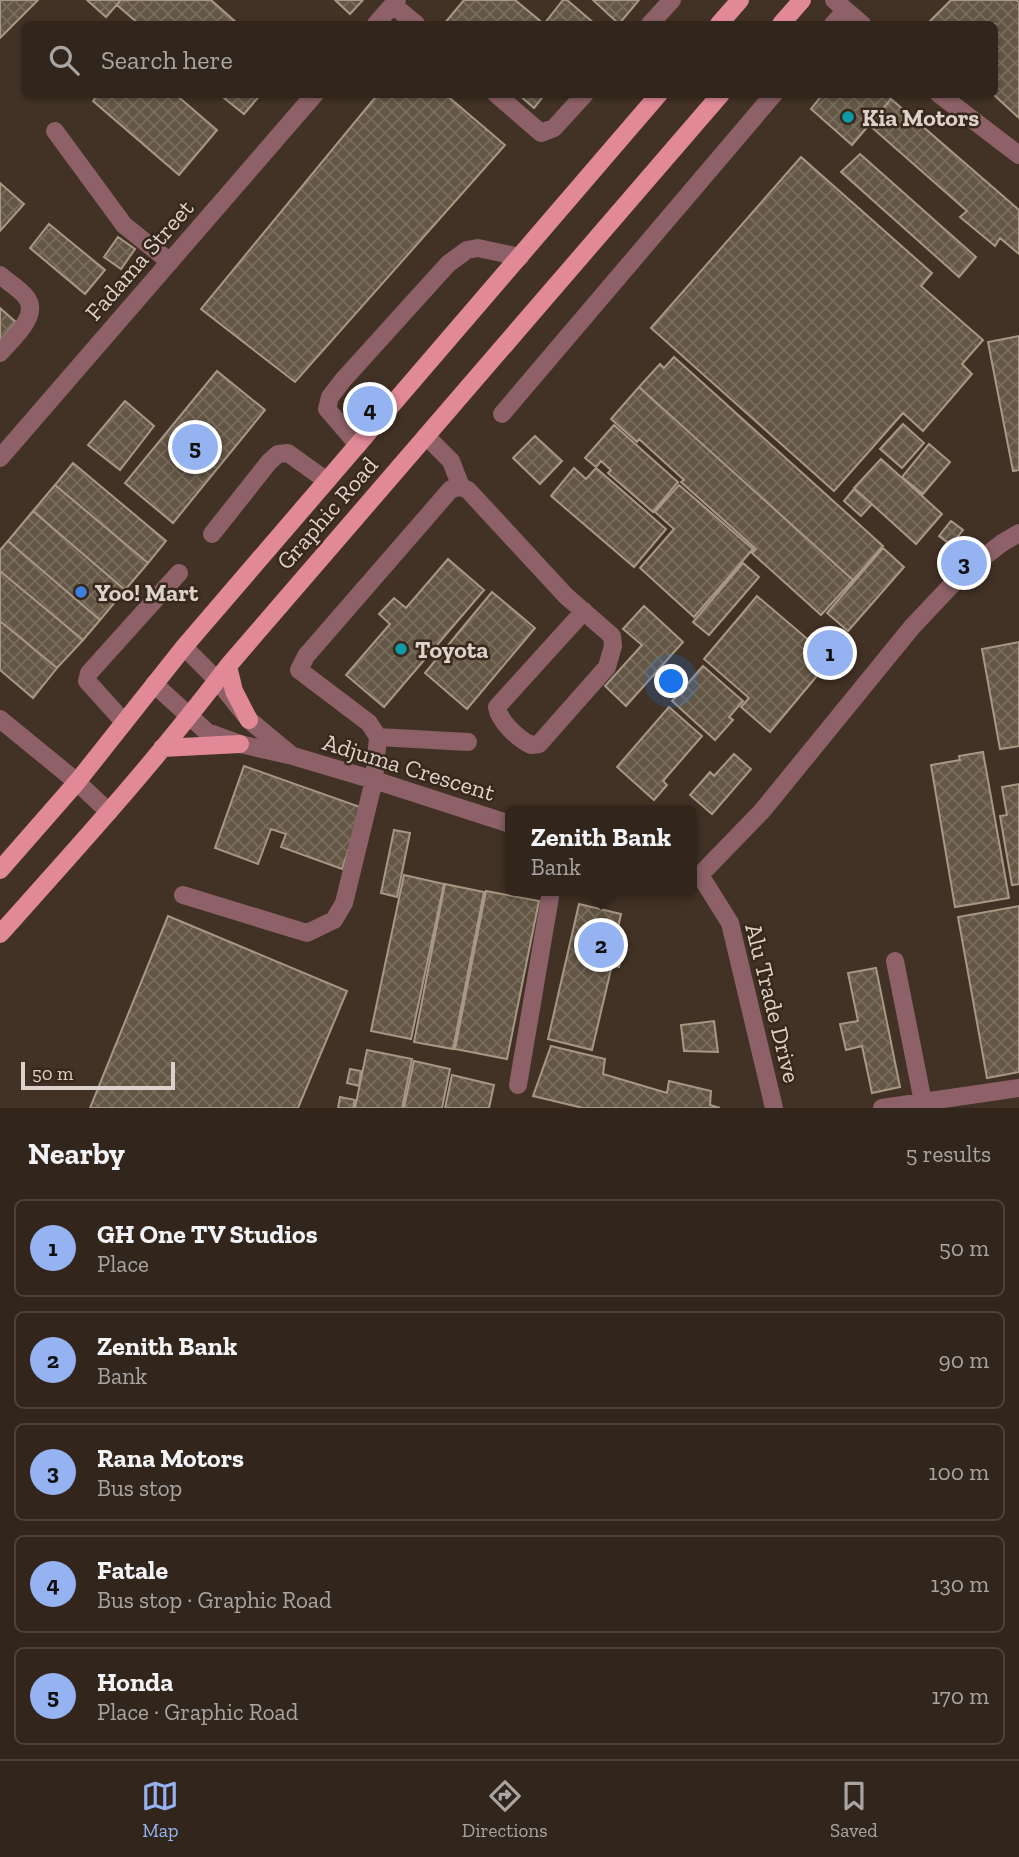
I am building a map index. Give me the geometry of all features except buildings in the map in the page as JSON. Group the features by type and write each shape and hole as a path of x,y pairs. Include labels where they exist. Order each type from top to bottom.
{"main road":[{"path":"722,21 740,0"},
{"path":"784,21 802,0"},
{"name":"Graphic Road","path":"2,865 77,782 184,647 656,98"},
{"name":"Graphic Road","path":"0,934 109,812 189,717 222,673 718,98"},
{"path":"162,748 240,744"}],"street":[{"path":"653,21 672,0"},
{"path":"379,21 395,2 413,21"},
{"path":"840,5 859,21"},
{"name":"Fadama Street","path":"0,458 312,98"},
{"path":"501,98 541,133 554,128 581,98"},
{"path":"502,414 771,98"},
{"path":"944,98 1019,155"},
{"path":"55,131 124,225 170,262"},
{"path":"358,445 327,409 330,397 343,380 448,264 467,250 478,248 520,257"},
{"path":"0,275 27,298 31,308 27,319 0,353"},
{"path":"426,436 451,461 461,487"},
{"path":"212,534 278,454 288,453 327,481"},
{"path":"183,895 307,933 334,920 344,903 374,780 378,737 369,723 299,670 306,656 451,489 468,489 566,596 584,611 612,636 611,657 607,667 539,744 531,745 511,729 498,713 497,707 584,611"},
{"path":"697,873 762,811 912,627 961,575 1019,533"},
{"path":"124,722 87,681 89,673 179,573"},
{"name":"Adjuma Crescent","path":"184,647 222,673 249,720 293,756"},
{"name":"Adjuma Crescent","path":"154,684 207,732 240,744 293,756 374,780 505,822"},
{"path":"0,719 109,812"},
{"path":"378,737 468,743"},
{"name":"Alu Trade Drive","path":"697,875 730,923 774,1108"},
{"path":"518,1085 550,896"},
{"path":"895,961 923,1102"},
{"path":"883,1108 1019,1088"}],"place":[{"name":"Kia Motors","path":"848,117"},
{"name":"Fatale","path":"370,409"},
{"name":"Honda","path":"195,447"},
{"name":"Rana Motors","path":"964,563"},
{"name":"Yoo! Mart","path":"81,592"},
{"name":"Toyota","path":"401,649"},
{"name":"GH One TV Studios","path":"830,653"},
{"name":"Zenith Bank","path":"601,945"}]}
